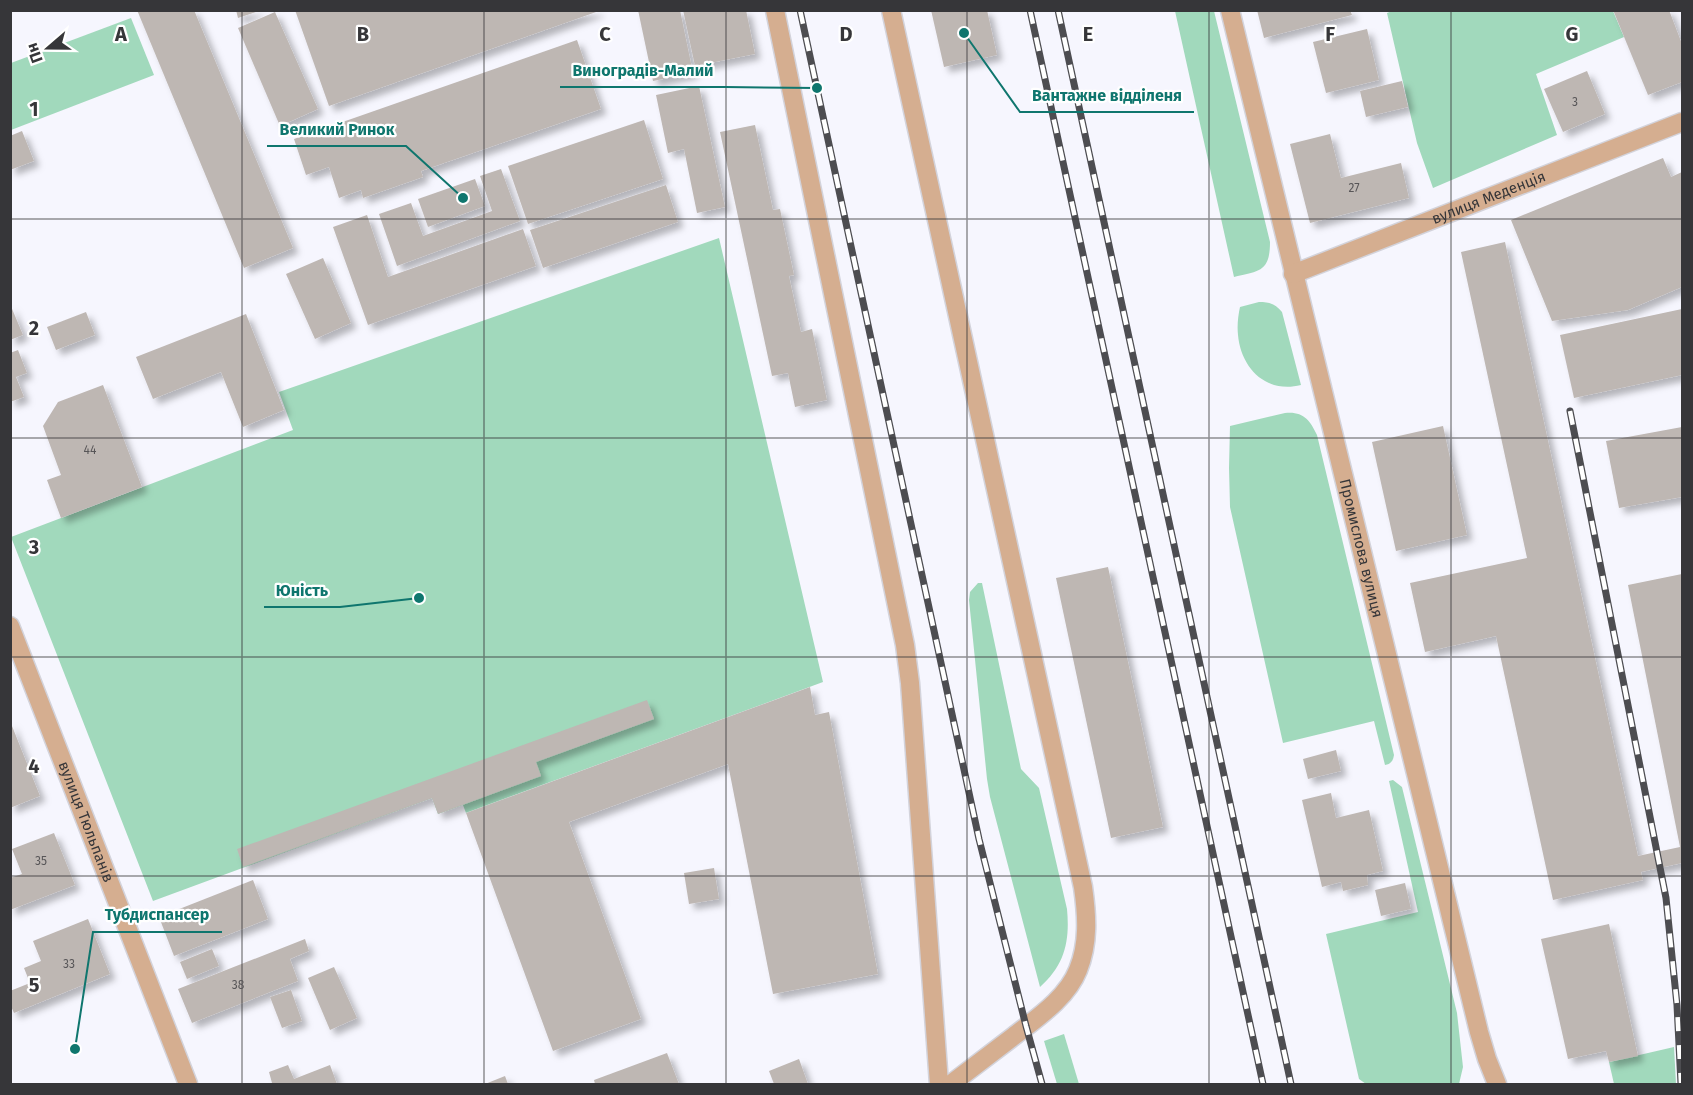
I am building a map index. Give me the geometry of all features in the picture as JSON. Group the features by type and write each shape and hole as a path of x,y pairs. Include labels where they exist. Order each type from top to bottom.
{"street":[{"path":"775,10 905,645 910,683 939,1084"},
{"path":"891,10 1086,904 1086,935 1083,952 1076,975 1065,992 1026,1026 951,1084"},
{"name":"Промислова вулиця","path":"1230,10 1479,1032 1497,1084"},
{"name":"вулиця Меденція","path":"1293,274 1683,122"},
{"name":"вулиця Тюльпанів","path":"10,626 188,1084"}],"green space":[{"path":"1175,11 1214,11 1270,242 1265,265 1250,273 1234,277"},
{"path":"1392,11 1613,11 1624,37 1536,74 1557,135 1433,188 1417,143 1387,13"},
{"path":"131,18 154,75 11,130 11,63"},
{"path":"719,238 823,682 466,813 463,805 438,814 432,798 153,901 11,537 293,430 279,392"},
{"path":"1259,302 1272,304 1282,312 1301,385 1288,387 1266,382 1250,368 1244,358 1238,332 1240,307"},
{"path":"1285,413 1301,415 1312,425 1317,435 1394,755 1387,765 1385,765 1374,721 1283,743 1230,507 1229,468 1230,426"},
{"path":"978,583 982,583 1021,769 1039,788 1067,909 1068,932 1064,952 1055,970 1040,987 987,779 969,600 970,592"},
{"path":"1393,780 1402,787 1457,1013 1463,1067 1459,1084 1366,1084 1359,1079 1326,934 1418,912 1389,781"},
{"path":"1064,1034 1079,1084 1057,1084 1044,1041"},
{"path":"1674,1047 1676,1084 1614,1084 1609,1062"}],"building":[{"path":"137,10 194,10 293,248 244,268"},
{"path":"236,10 259,10 259,11 238,18"},
{"path":"295,10 599,10 599,11 329,106"},
{"path":"638,10 680,10 693,73 653,81"},
{"path":"683,10 746,10 755,54 695,66"},
{"path":"931,10 987,10 997,55 944,67"},
{"path":"1257,10 1350,10 1352,15 1264,38"},
{"path":"1613,10 1669,10 1682,44 1682,82 1648,95"},
{"path":"275,12 318,109 280,126 238,28"},
{"path":"1367,29 1379,80 1326,93 1313,42"},
{"path":"577,40 601,109 421,171 423,177 363,198 361,190 339,198 329,167 306,175 294,139"},
{"path":"1587,71 1605,114 1563,132 1544,89"},
{"path":"1402,81 1408,107 1366,117 1360,91"},
{"path":"699,86 725,207 697,213 684,149 668,153 656,95"},
{"path":"644,120 663,179 528,224 508,166"},
{"path":"755,125 773,210 780,209 794,275 789,276 801,332 812,329 827,400 795,407 788,373 772,376 720,132"},
{"path":"22,131 34,161 10,170 10,136"},
{"path":"1330,134 1341,178 1401,163 1409,198 1310,223 1290,144"},
{"path":"1663,158 1671,177 1682,172 1682,287 1628,310 1552,321 1511,220"},
{"path":"501,169 520,221 397,266 379,214 411,203 423,236 492,211 480,176"},
{"path":"475,179 485,206 428,227 418,199"},
{"path":"666,185 678,222 543,268 530,230"},
{"path":"367,215 388,277 523,229 536,266 368,325 333,227"},
{"path":"1505,242 1638,856 1680,847 1628,585 1682,574 1682,863 1641,872 1643,880 1553,900 1496,636 1425,652 1410,583 1527,558 1461,252"},
{"path":"323,258 351,323 315,339 286,274"},
{"path":"10,304 23,335 10,340"},
{"path":"1682,309 1682,375 1574,398 1560,335"},
{"path":"86,312 95,335 56,350 47,327"},
{"path":"246,314 284,410 243,427 221,372 153,399 136,357"},
{"path":"18,350 27,373 16,377 24,397 10,402 10,353"},
{"path":"103,385 142,487 61,518 47,480 61,475 43,426 58,402"},
{"path":"1443,426 1467,535 1396,551 1372,442"},
{"path":"1682,427 1682,497 1619,508 1606,441"},
{"path":"1108,567 1163,827 1111,838 1056,578"},
{"path":"810,687 815,715 829,712 878,974 773,994 728,764 569,822 641,1019 553,1051 466,813"},
{"path":"647,700 654,719 536,762 541,776 438,814 432,798 243,867 237,849"},
{"path":"10,721 40,796 10,808"},
{"path":"1336,750 1341,771 1308,779 1303,759"},
{"path":"1331,793 1336,818 1369,810 1383,871 1367,875 1368,885 1343,891 1341,882 1322,887 1302,800"},
{"path":"54,833 75,885 10,910 10,878 22,874 12,849"},
{"path":"714,868 719,899 689,904 684,873"},
{"path":"253,880 268,919 174,956 159,917"},
{"path":"1405,883 1411,909 1381,916 1375,890"},
{"path":"88,919 110,974 14,1013 10,1004 10,991 30,983 24,968 41,961 33,941"},
{"path":"1609,924 1638,1056 1609,1062 1606,1051 1568,1059 1541,939"},
{"path":"305,939 309,951 290,959 298,981 192,1023 178,989"},
{"path":"212,949 219,966 187,979 180,962"},
{"path":"334,967 357,1018 330,1030 308,978"},
{"path":"291,990 302,1021 282,1028 270,997"},
{"path":"667,1053 679,1084 595,1084 594,1080"},
{"path":"799,1059 808,1084 774,1084 769,1071"},
{"path":"288,1065 294,1079 330,1065 337,1084 268,1084 272,1083 269,1072"},
{"path":"505,1076 508,1084 485,1084"}],"railway":[{"path":"800,10 979,839 1042,1084"},
{"path":"1030,10 1263,1084"},
{"path":"1058,10 1291,1084"},
{"path":"1570,411 1666,898 1677,1005 1681,1084"}],"place":[{"name":"Вантажне відділеня","path":"964,33"},
{"name":"Виноградів-Малий","path":"817,88"},
{"name":"Великий Ринок","path":"463,198"},
{"name":"Юність","path":"419,598"},
{"name":"Тубдиспансер","path":"75,1049"}]}
